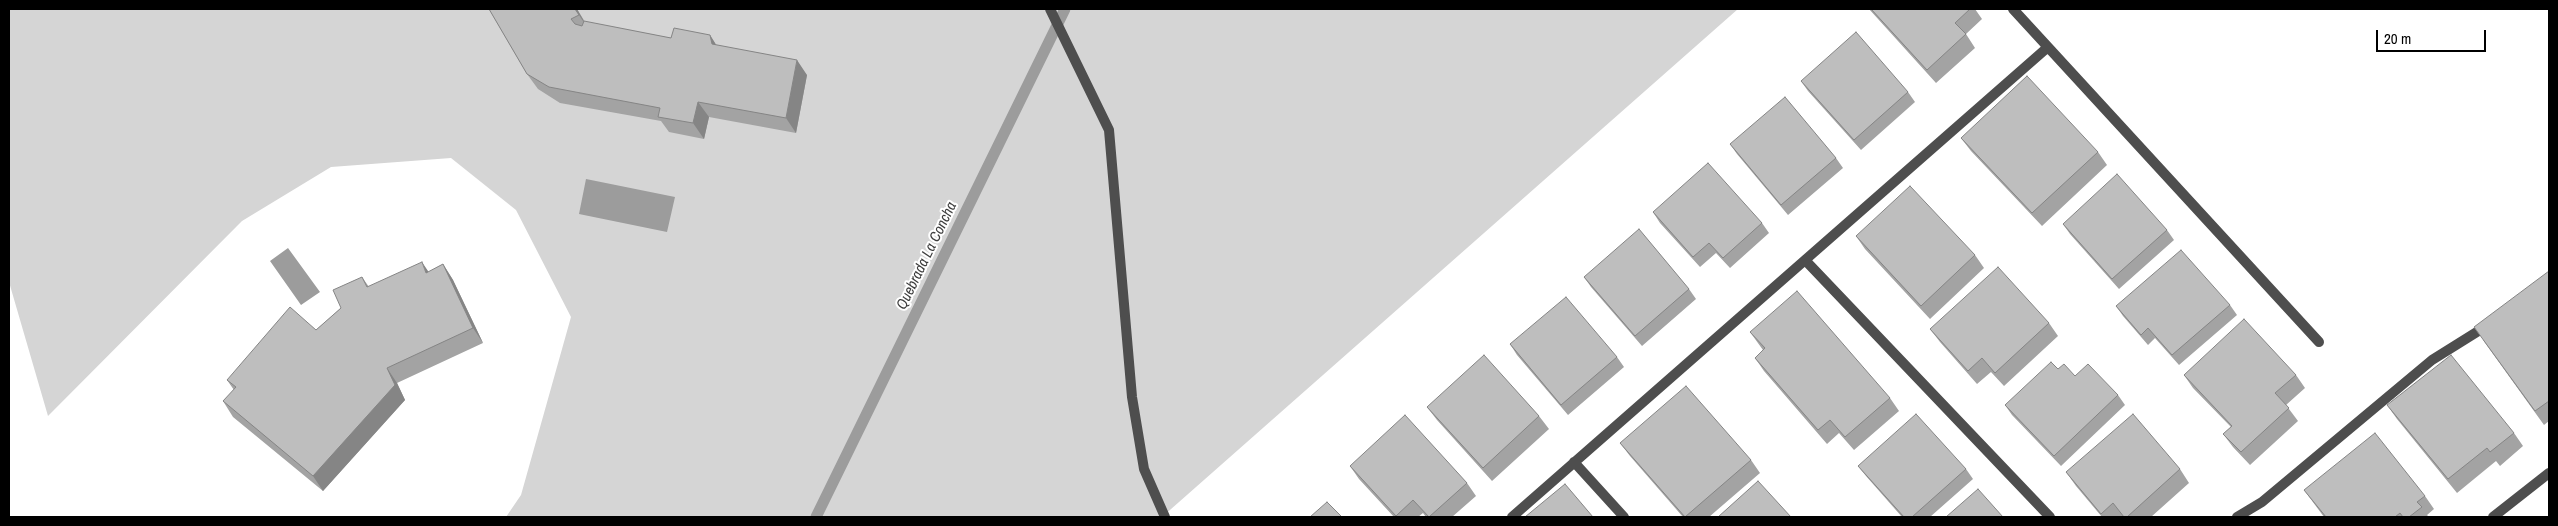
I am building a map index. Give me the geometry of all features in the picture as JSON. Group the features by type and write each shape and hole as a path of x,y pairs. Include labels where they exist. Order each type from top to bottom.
{"street":[{"path":"1050,9 1109,130 1132,398 1144,469 1165,517"},
{"path":"2012,9 2319,342"},
{"path":"1512,517 2048,47"},
{"path":"1805,260 2050,517"},
{"path":"2237,517 2262,502 2432,360 2496,319"},
{"path":"1574,462 1624,517"},
{"path":"2493,517 2549,474"}],"shaded area":[{"path":"9,9 1738,9 1162,517 506,517 521,495 571,317 516,210 451,158 331,167 242,221 48,416 9,282"},
{"path":"586,179 675,197 667,232 579,214"},
{"path":"288,248 320,292 301,305 270,261"}],"building":[{"path":"489,9 575,9 579,15 571,19 575,24 582,26 584,21 671,38 674,28 710,35 712,44 797,60 786,118 698,102 693,123 658,117 660,108 549,87 527,74"},
{"path":"1871,9 1970,9 1955,23 1966,34 1927,70"},
{"path":"1856,32 1908,92 1854,140 1801,81"},
{"path":"2027,76 2098,152 2032,213 1961,138"},
{"path":"1785,97 1836,158 1781,205 1730,144"},
{"path":"1708,163 1762,223 1723,258 1709,243 1693,257 1653,212"},
{"path":"2117,174 2167,230 2112,279 2063,224"},
{"path":"1910,186 1975,255 1921,306 1856,236"},
{"path":"1639,229 1689,289 1635,336 1584,277"},
{"path":"2181,250 2230,305 2172,355 2148,328 2141,335 2116,306"},
{"path":"422,262 426,273 443,264 473,328 387,368 395,385 313,476 223,401 236,387 227,380 290,307 316,330 341,308 333,290 362,277 367,287"},
{"path":"1998,267 2049,323 1995,373 1982,358 1968,371 1930,329"},
{"path":"2549,271 2549,401 2535,411 2474,327"},
{"path":"1797,291 1890,398 1845,437 1830,420 1818,430 1755,358 1765,348 1750,332"},
{"path":"1566,297 1617,357 1561,405 1510,344"},
{"path":"2244,319 2296,375 2275,393 2289,408 2241,452 2223,434 2232,426 2184,375"},
{"path":"1484,355 1539,416 1483,468 1427,407"},
{"path":"2451,355 2514,433 2490,452 2487,448 2448,479 2387,405"},
{"path":"2051,362 2058,369 2064,364 2075,376 2088,364 2118,395 2054,456 2005,405"},
{"path":"1686,386 1751,460 1685,517 1620,443"},
{"path":"1916,414 1966,469 1912,517 1904,517 1858,466"},
{"path":"2133,414 2180,469 2127,517 2124,517 2113,503 2101,514 2066,472"},
{"path":"1405,415 1467,483 1429,517 1413,500 1396,516 1350,466"},
{"path":"2375,433 2425,496 2417,502 2422,507 2409,517 2403,517 2400,513 2395,517 2326,517 2304,490"},
{"path":"1758,481 1791,517 1718,517"},
{"path":"1565,484 1593,517 1525,517"},
{"path":"1978,489 2003,517 1946,517"},
{"path":"1327,502 1342,517 1310,517"}],"waterway":[{"name":"Quebrada La Concha","path":"816,517 1065,9"}]}
